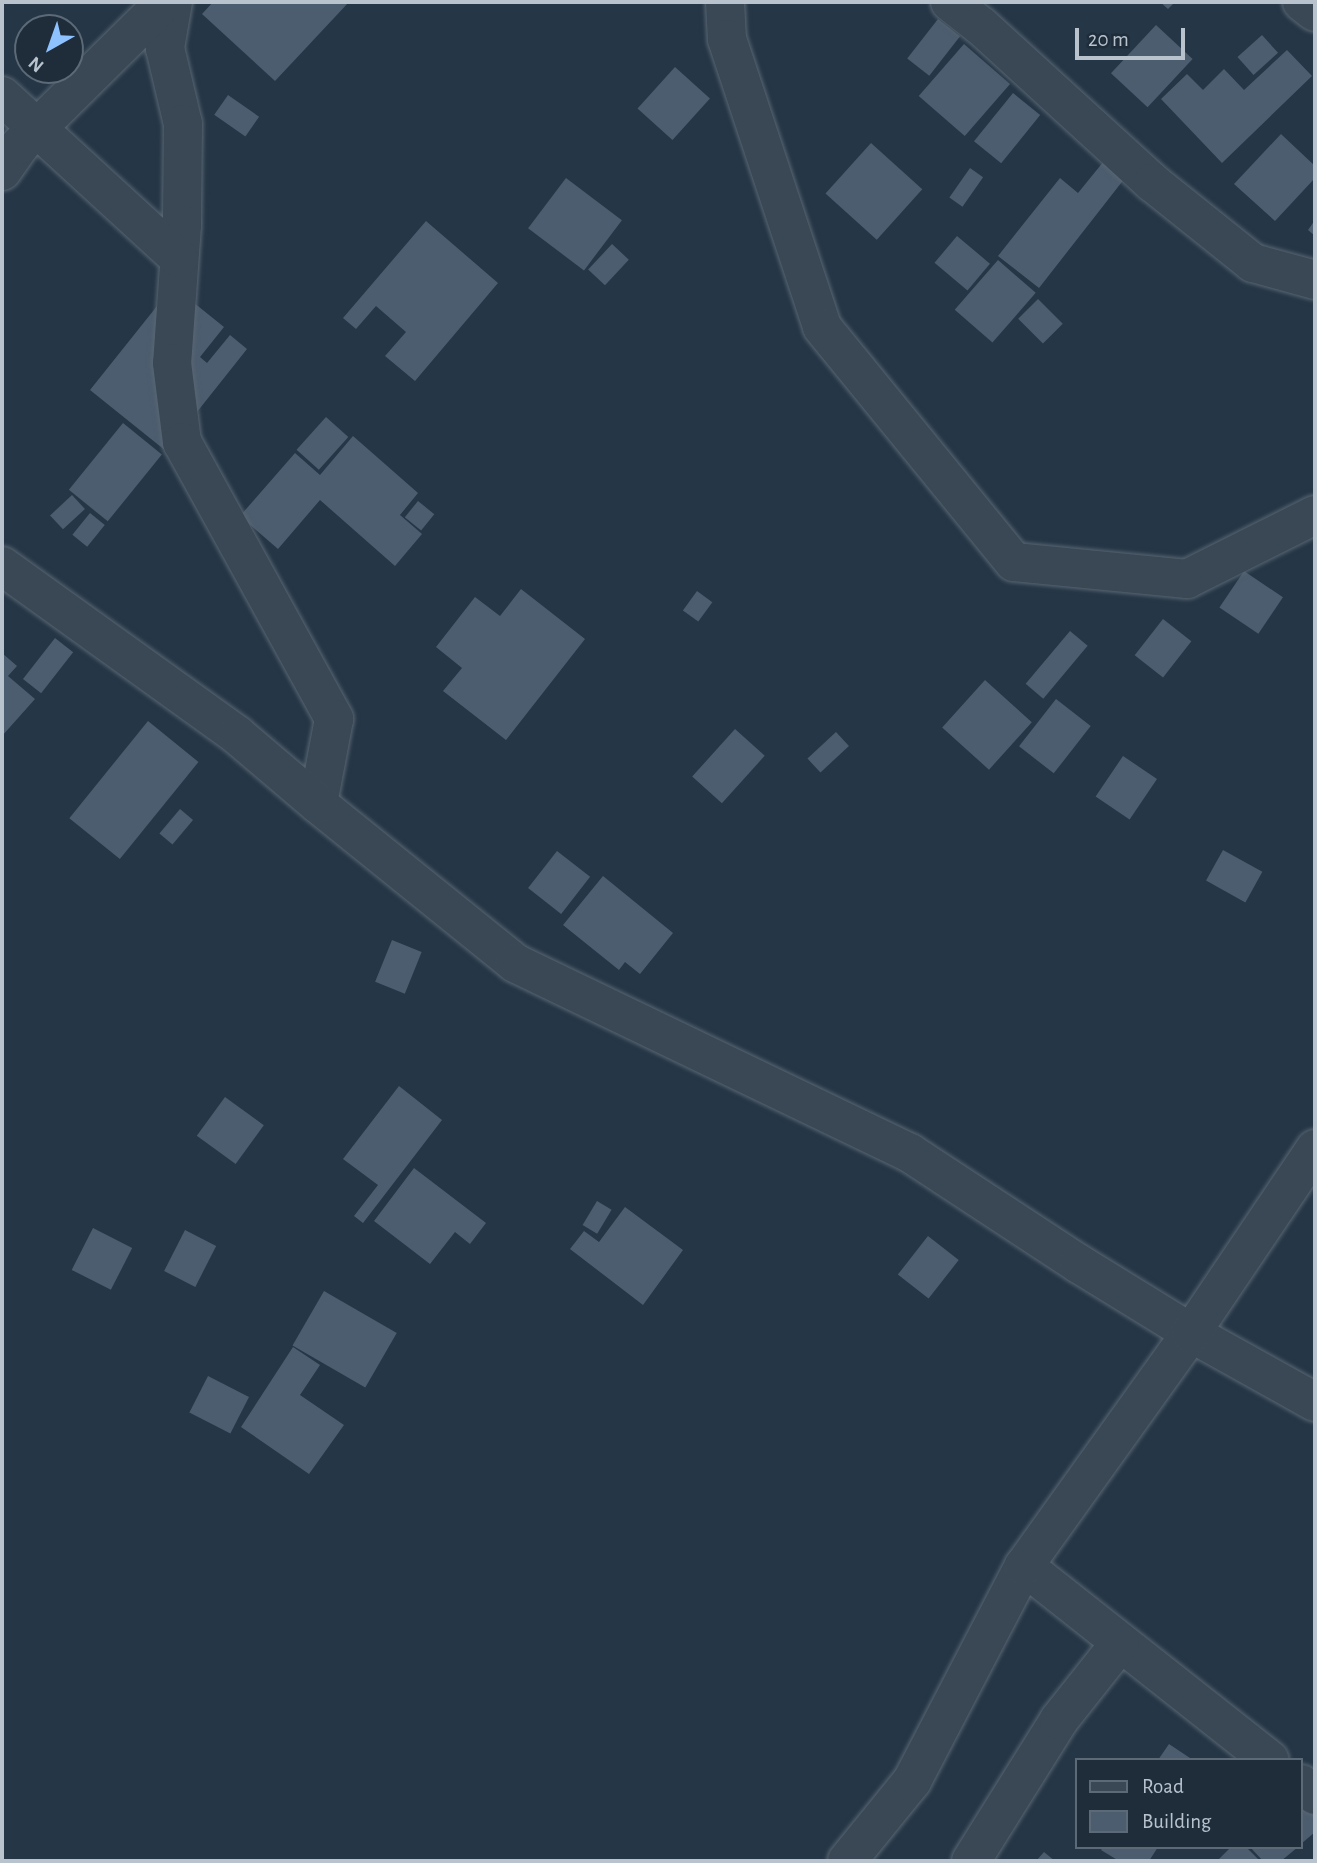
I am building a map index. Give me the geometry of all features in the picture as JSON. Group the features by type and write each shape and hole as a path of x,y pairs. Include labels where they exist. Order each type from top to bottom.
{"street":[{"path":"2,171 38,127 165,2"},
{"path":"173,2 165,48 183,124 179,258 172,363 183,442 334,719 318,804"},
{"path":"725,2 727,39 822,327 1014,562 1188,579 1315,514"},
{"path":"950,2 982,26 1153,183 1253,263 1315,280"},
{"path":"1302,2 1315,12"},
{"path":"2,96 179,258"},
{"path":"2,566 237,735 514,963 911,1153 1079,1264 1191,1333 1315,1402"},
{"path":"847,1861 912,1781 1024,1566 1191,1333 1315,1149"},
{"path":"1024,1566 1267,1758"},
{"path":"971,1861 1059,1720 1120,1643"}],"building":[{"path":"213,2 349,2 275,81 202,14"},
{"path":"1160,2 1175,2 1168,9"},
{"path":"938,19 960,36 929,76 907,58"},
{"path":"1156,25 1193,59 1148,107 1111,73"},
{"path":"1262,35 1278,53 1254,75 1237,57"},
{"path":"964,44 1010,84 965,136 919,96"},
{"path":"1287,50 1312,76 1222,163 1161,99 1187,74 1203,90 1224,69 1244,90"},
{"path":"675,67 710,98 672,140 638,109"},
{"path":"1013,93 1040,115 1001,163 974,141"},
{"path":"228,95 259,117 245,136 214,115"},
{"path":"1281,134 1315,166 1315,178 1275,221 1234,184"},
{"path":"871,143 922,189 877,240 825,194"},
{"path":"1104,161 1125,178 1039,288 998,256 1060,178 1078,193"},
{"path":"970,168 983,177 962,207 949,197"},
{"path":"566,178 622,220 584,270 528,228"},
{"path":"1315,220 1315,236 1308,230"},
{"path":"426,221 498,283 415,381 385,356 406,332 376,306 356,329 343,318"},
{"path":"957,236 990,264 967,290 935,263"},
{"path":"612,244 629,260 605,285 588,270"},
{"path":"998,260 1036,293 992,343 955,310"},
{"path":"173,286 224,327 200,357 207,363 230,335 247,349 166,451 90,390"},
{"path":"1038,299 1063,324 1043,344 1018,319"},
{"path":"326,417 348,437 319,470 297,450"},
{"path":"123,423 162,454 108,521 69,490"},
{"path":"353,436 418,493 400,515 422,534 395,566 320,500 278,549 240,516 295,453 320,475"},
{"path":"72,495 85,509 63,529 50,515"},
{"path":"418,501 434,514 421,531 405,517"},
{"path":"90,513 105,525 87,547 72,535"},
{"path":"1244,571 1283,597 1258,634 1219,607"},
{"path":"521,589 585,639 506,740 443,691 462,668 436,647 475,597 500,616"},
{"path":"697,591 712,602 698,622 683,610"},
{"path":"1163,619 1191,641 1163,677 1135,655"},
{"path":"1070,631 1088,646 1043,699 1026,684"},
{"path":"55,638 73,652 41,693 23,679"},
{"path":"2,653 17,666 8,676 35,699 2,736"},
{"path":"985,680 1032,722 989,770 942,728"},
{"path":"1056,699 1091,726 1054,773 1019,746"},
{"path":"148,721 199,762 120,859 69,818"},
{"path":"735,729 765,756 722,803 692,777"},
{"path":"836,732 849,746 820,772 807,759"},
{"path":"1123,756 1157,779 1130,820 1096,797"},
{"path":"180,809 193,820 172,844 159,834"},
{"path":"1223,850 1262,872 1245,902 1206,881"},
{"path":"557,851 590,877 561,914 528,888"},
{"path":"603,876 673,933 640,974 625,962 619,970 563,925"},
{"path":"392,940 422,952 405,994 375,982"},
{"path":"399,1086 442,1120 363,1223 354,1216 378,1185 343,1159"},
{"path":"225,1097 264,1125 236,1164 197,1136"},
{"path":"414,1168 486,1223 470,1244 455,1232 430,1264 374,1221"},
{"path":"597,1201 612,1210 597,1234 583,1225"},
{"path":"625,1207 683,1250 643,1305 570,1249 584,1231 599,1242"},
{"path":"93,1228 132,1248 111,1290 72,1270"},
{"path":"185,1230 216,1246 195,1287 164,1271"},
{"path":"928,1236 959,1260 929,1299 898,1275"},
{"path":"324,1291 397,1333 365,1388 292,1346"},
{"path":"293,1347 320,1365 300,1395 344,1425 309,1474 241,1427"},
{"path":"208,1376 249,1397 230,1433 189,1413"},
{"path":"1169,1744 1190,1758 1159,1758"},
{"path":"1303,1799 1315,1813 1315,1832 1303,1842"},
{"path":"1157,1849 1149,1861 1119,1861 1101,1850"},
{"path":"1229,1849 1248,1849 1260,1861 1217,1861"},
{"path":"1252,1849 1296,1849 1281,1861 1263,1861"},
{"path":"1044,1852 1055,1861 1036,1861"}]}
